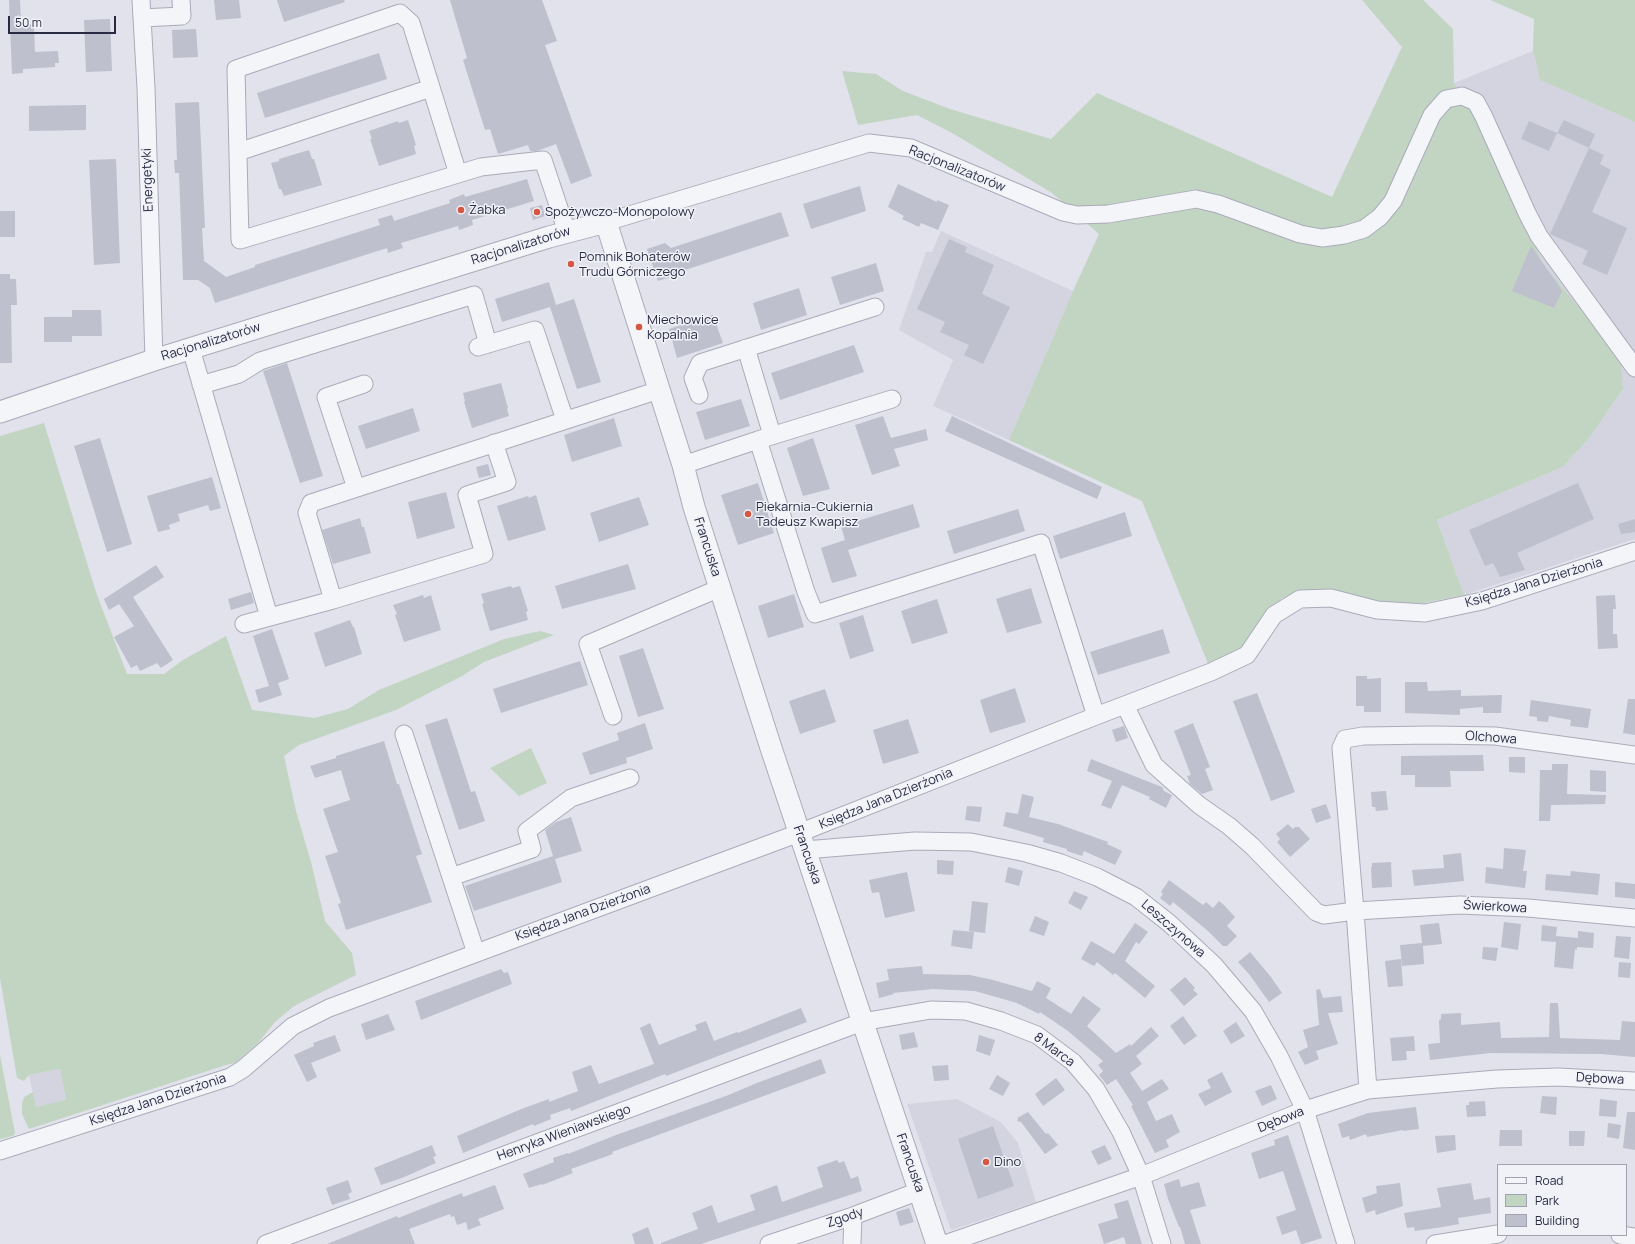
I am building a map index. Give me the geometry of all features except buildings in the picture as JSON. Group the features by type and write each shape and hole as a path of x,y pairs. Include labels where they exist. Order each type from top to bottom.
{"street":[{"name":"Energetyki","path":"141,0 146,96 154,360"},
{"path":"142,18 182,16 181,0"},
{"path":"458,174 411,23 400,13 236,69 240,240 458,174 481,167 543,160 567,232"},
{"path":"238,152 431,88"},
{"name":"Racjonalizatorów","path":"0,412 191,348 567,232 606,222 869,143 911,148 1063,212 1077,215 1108,214 1196,199 1218,204 1300,234 1322,238 1344,235 1364,228 1380,217 1393,201 1432,115 1446,100 1462,96 1476,102 1539,236 1635,368"},
{"name":"Francuska","path":"606,222 683,465 694,506 802,842 937,1244"},
{"path":"201,385 239,374 260,360 474,295 483,346 535,330 565,420"},
{"path":"699,395 693,378 700,363 875,306"},
{"path":"191,348 269,617"},
{"path":"746,348 765,437 806,592 815,614 1041,544 1096,716"},
{"path":"356,488 326,397 364,384"},
{"path":"333,600 307,513 311,503 659,390"},
{"path":"683,465 765,437 892,398"},
{"path":"244,624 333,600 484,554 467,495 507,482 494,443"},
{"name":"Księdza Jana Dzierżonia","path":"0,1151 230,1077 243,1069 294,1026 329,1008 476,953 802,842 1096,716 1211,672 1247,656 1274,615 1300,599 1331,598 1377,610 1425,613 1482,601 1635,551"},
{"path":"612,716 588,644 720,588"},
{"name":"Świerkowa","path":"1125,705 1154,764 1194,801 1229,826 1252,846 1316,912 1324,915 1355,911 1460,905 1528,908 1635,918"},
{"path":"404,734 476,953"},
{"name":"Olchowa","path":"1355,911 1341,748 1345,739 1363,736 1494,736 1635,755"},
{"path":"451,877 532,849 528,830 571,798 630,778"},
{"name":"Leszczynowa","path":"802,842 970,842 1026,853 1062,863 1097,877 1136,897 1169,923 1214,965 1253,1011 1280,1056 1305,1110 1346,1244"},
{"path":"1355,911 1368,1090"},
{"name":"8 Marca","path":"862,1022 931,1010 966,1011 1001,1021 1037,1035 1073,1062 1096,1089 1121,1132 1141,1176 1162,1244"},
{"name":"Henryka Wieniawskiego","path":"266,1244 862,1022"},
{"name":"Dębowa","path":"945,1244 1141,1176 1305,1110 1368,1090 1497,1079 1558,1077 1635,1081"},
{"name":"Zgody","path":"769,1244 853,1216 919,1191"},
{"path":"852,1244 853,1216"},
{"path":"1435,1244 1497,1234"}],"shaded area":[{"path":"1533,51 1540,80 1635,122 1635,539 1464,595 1437,520 1563,467 1590,437 1623,389 1544,267 1481,128 1454,83"},
{"path":"941,231 1073,291 1009,440 933,406 953,360 899,330 926,252 932,252"},
{"path":"60,1069 66,1101 36,1107 29,1075"},
{"path":"957,1099 1001,1122 1018,1143 1036,1202 951,1230 907,1104"}],"green space":[{"path":"1362,0 1423,0 1453,29 1454,83 1481,128 1544,266 1612,347 1621,366 1623,389 1590,437 1563,467 1437,520 1464,595 1423,603 1381,605 1318,589 1282,598 1262,619 1244,650 1209,666 1142,501 1009,440 1099,234 1052,193 954,134 917,115 858,125 842,71 876,74 903,91 950,109 1051,139 1097,93 1332,197 1402,47"},
{"path":"1490,0 1635,0 1635,122 1540,80 1533,51 1534,19"},
{"path":"44,423 96,592 127,674 164,674 183,660 226,636 252,710 314,718 348,709 379,690 504,639 540,631 554,635 484,662 462,676 396,710 299,745 284,756 296,811 311,862 325,921 352,953 356,975 294,1006 275,1022 258,1043 235,1063 29,1129 22,1114 24,1097 33,1092 36,1107 66,1100 60,1069 29,1075 24,1081 17,1078 0,978 0,436"},
{"path":"531,748 547,783 519,796 490,768"},
{"path":"0,1055 15,1133 13,1136 0,1139"}],"place":[{"name":"Żabka","path":"461,210"},
{"name":"Spożywczo-Monopolowy","path":"537,212"},
{"name":"Pomnik Bohaterów Trudu Górniczego","path":"571,264"},
{"name":"Miechowice Kopalnia","path":"639,327"},
{"name":"Piekarnia-Cukiernia Tadeusz Kwapisz","path":"748,514"},
{"name":"Dino","path":"986,1162"}]}
